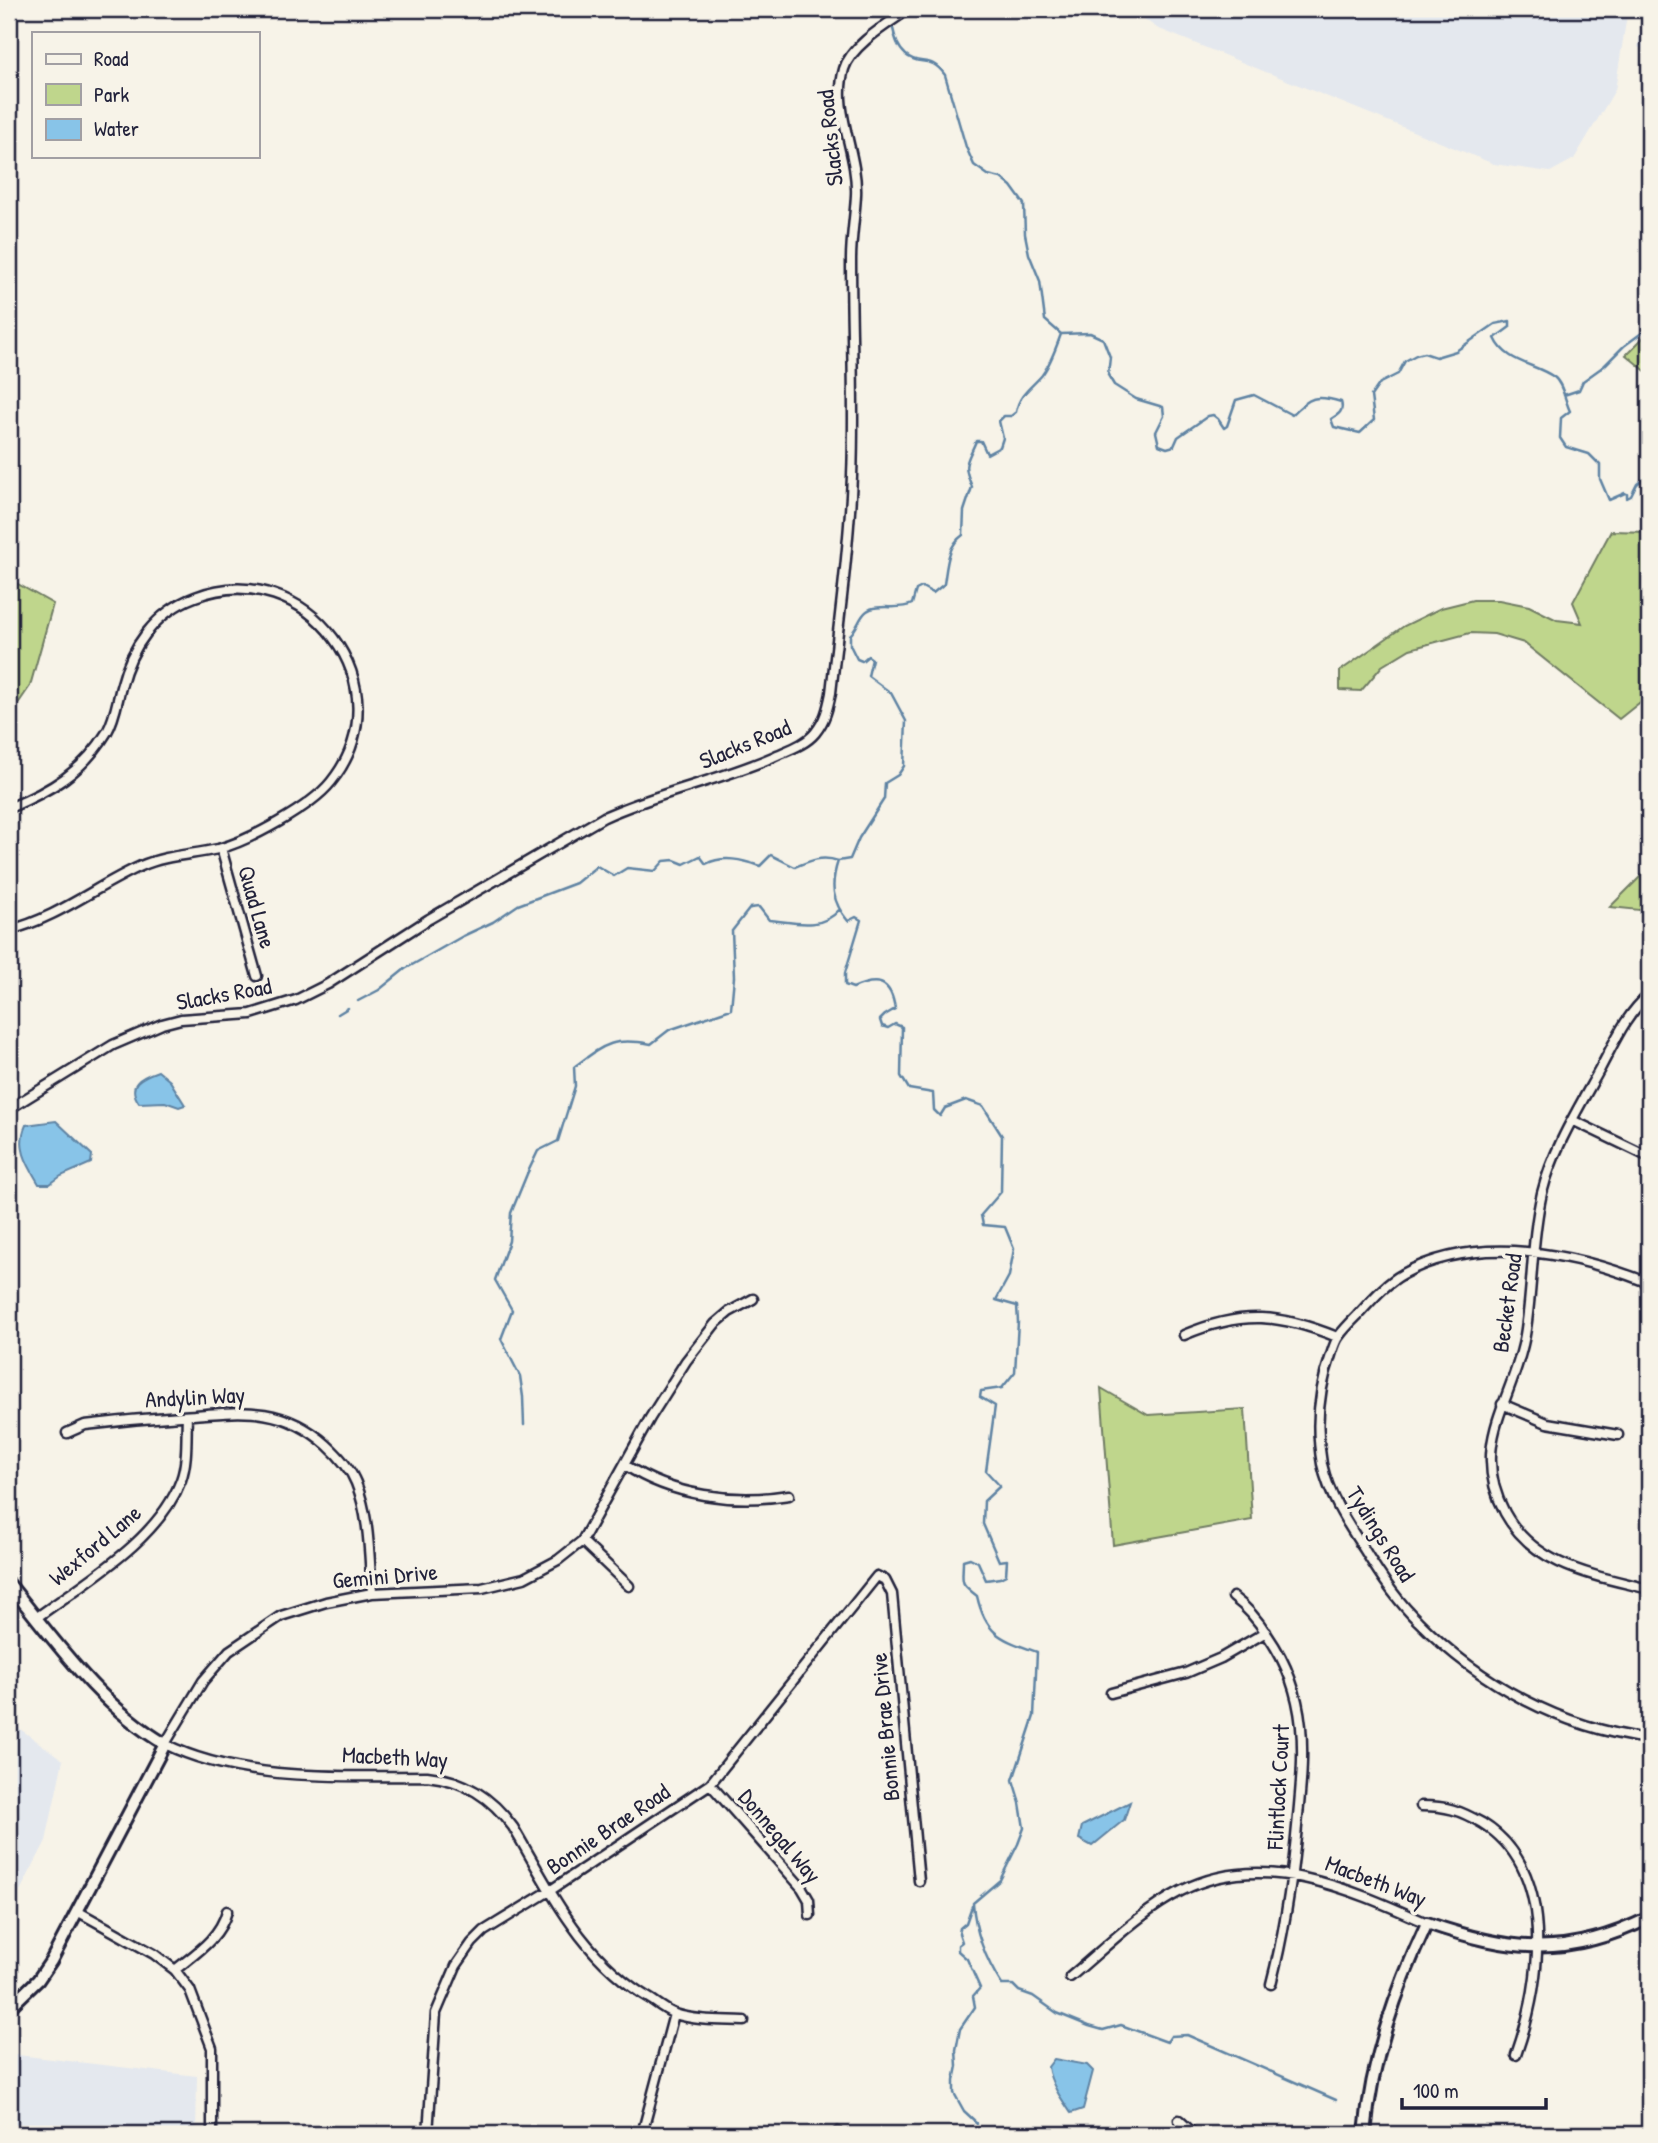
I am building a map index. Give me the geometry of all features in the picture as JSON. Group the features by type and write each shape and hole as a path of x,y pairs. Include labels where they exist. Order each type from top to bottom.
{"street":[{"name":"Slacks Road","path":"9,1109 113,1045 162,1024 251,1014 328,985 429,919 604,817 628,806 754,765 800,745 815,734 826,716 831,693 852,477 851,255 856,193 841,90 844,68 850,57 909,9"},
{"path":"9,808 56,786 77,770 108,730 132,653 139,640 163,616 199,595 237,588 275,593 306,610 328,631 338,644 354,678 356,731 350,752 323,791 265,828 221,848 149,862 122,874 68,907 30,925 9,930"},
{"name":"Quad Lane","path":"221,848 257,976"},
{"name":"Becket Road","path":"1649,995 1639,1003 1622,1027 1550,1164 1541,1196 1520,1359 1502,1405 1491,1445 1493,1478 1498,1497 1515,1528 1528,1543 1554,1562 1574,1570 1649,1589"},
{"path":"1572,1120 1649,1157"},
{"name":"Tydings Road","path":"1649,1283 1613,1269 1533,1253 1471,1252 1426,1263 1402,1274 1383,1288 1337,1337 1319,1396 1318,1417 1323,1466 1333,1498 1378,1572 1417,1620 1467,1664 1500,1687 1540,1708 1581,1723 1627,1736 1649,1739"},
{"name":"Gemini Drive","path":"9,2008 38,1980 51,1961 165,1744 203,1681 229,1651 281,1616 326,1602 372,1594 482,1588 524,1578 558,1560 582,1541 650,1418 686,1361 729,1312 753,1299"},
{"path":"1184,1335 1221,1321 1266,1318 1287,1320 1337,1337"},
{"path":"1502,1405 1547,1423 1618,1434"},
{"name":"Andylin Way","path":"67,1433 85,1425 210,1412 244,1411 271,1415 300,1425 337,1454 356,1482 363,1507 372,1594"},
{"name":"Wexford Lane","path":"36,1618 119,1557 159,1517 173,1498 182,1478 187,1416"},
{"path":"625,1465 638,1474 671,1487 702,1494 764,1499 789,1495"},
{"path":"582,1541 629,1586"},
{"name":"Bonnie Brae Road","path":"428,2134 436,2013 444,1989 477,1937 505,1917 551,1891 710,1784 877,1576"},
{"name":"Bonnie Brae Drive","path":"877,1576 885,1580 892,1594 919,1881"},
{"name":"Macbeth Way","path":"9,1584 102,1696 126,1718 165,1744 184,1753 222,1764 319,1774 444,1777 484,1795 513,1827 570,1925 594,1954 639,1993 674,2014 701,2019 744,2021"},
{"name":"Flintlock Court","path":"1233,1597 1255,1616 1282,1656 1302,1717 1302,1773 1293,1874 1284,1935 1271,1984"},
{"path":"1111,1693 1186,1673 1222,1658 1266,1632"},
{"name":"Donnegal Way","path":"710,1784 802,1888 809,1899 810,1916"},
{"path":"1421,1806 1451,1807 1490,1829 1506,1842 1517,1856 1531,1885 1536,1946 1530,2009 1516,2055"},
{"name":"Macbeth Way","path":"1070,1976 1159,1904 1205,1881 1229,1875 1293,1874 1323,1881 1368,1896 1427,1923 1506,1946 1562,1946 1591,1941 1627,1929 1649,1917"},
{"path":"77,1911 133,1940 175,1970 190,1990 212,2048 212,2134"},
{"path":"175,1970 216,1936 224,1925 227,1911"},
{"path":"1365,2134 1380,2046 1404,1973 1427,1923"},
{"path":"642,2134 674,2014"},
{"path":"1179,2120 1194,2134"}],"shaded area":[{"path":"1130,9 1628,9 1615,90 1574,159 1550,172 1494,164 1157,28"},
{"path":"1645,9 1649,9 1649,53 1638,47"},
{"path":"9,1721 63,1760 46,1841 9,1912"},
{"path":"9,2054 197,2076 196,2134 9,2134"}],"green space":[{"path":"1649,332 1649,374 1626,355"},
{"path":"1611,531 1649,532 1649,695 1619,719 1524,643 1494,634 1470,633 1410,649 1382,666 1361,691 1340,690 1340,671 1404,626 1441,608 1473,600 1499,600 1529,606 1557,620 1582,623 1573,602"},
{"path":"9,579 53,604 30,686 9,715"},
{"path":"1649,868 1649,911 1610,907"},
{"path":"1101,1388 1148,1415 1245,1409 1252,1520 1113,1545"}],"water":[{"path":"158,1071 170,1081 185,1105 179,1107 165,1102 139,1103 134,1091 137,1082"},
{"path":"56,1121 92,1155 91,1163 61,1176 50,1184 39,1184 24,1155 23,1133 26,1125"},
{"path":"1130,1802 1124,1820 1092,1846 1079,1839 1082,1826"},
{"path":"1054,2059 1087,2065 1093,2071 1083,2109 1071,2113 1057,2091 1048,2067"}],"waterway":[{"path":"885,9 901,50 911,58 935,65 945,75 974,165 988,175 1001,178 1011,186 1024,204 1025,234 1029,254 1040,281 1045,320 1061,334 1090,333 1103,339 1110,357 1108,375 1114,385 1136,399 1163,407 1164,416 1156,432 1159,445 1167,448 1174,446 1178,437 1208,416 1213,415 1224,428 1236,400 1254,395 1292,415 1303,404 1314,399 1325,398 1341,402 1340,412 1331,419 1334,427 1360,433 1374,420 1371,396 1380,383 1398,374 1405,361 1424,353 1436,357 1456,351 1495,324 1510,321 1510,327 1495,338 1513,358 1546,372 1557,380 1570,411 1561,418 1560,438 1566,447 1589,454 1600,465 1600,479 1609,500 1625,493 1627,498 1631,496 1637,484 1649,475"},
{"path":"1564,395 1579,390 1583,381 1643,332 1649,316"},
{"path":"1061,334 1048,365 1023,396 1016,412 999,421 1003,438 1000,447 987,454 981,441 976,441 966,464 972,487 964,511 963,535 951,551 944,584 933,593 922,587 916,590 912,604 907,606 867,611 850,635 850,645 857,659 862,661 868,656 872,659 868,676 891,693 906,721 904,766 898,775 885,783 884,799 859,838 850,859 838,861 833,886 836,900 848,921 856,917 861,920 845,973 845,985 853,988 876,982 890,992 895,1009 880,1020 882,1026 888,1028 895,1024 902,1027 901,1076 909,1089 933,1093 934,1110 940,1116 945,1108 966,1100 983,1106 1002,1136 1001,1192 981,1215 983,1225 1005,1227 1014,1249 1009,1276 996,1300 1017,1306 1015,1372 1002,1388 981,1391 980,1397 995,1406 986,1471 1000,1486 984,1501 983,1524 999,1561 1007,1560 1006,1575 986,1580 978,1562 970,1558 963,1560 962,1578 964,1584 977,1596 985,1620 997,1634 1037,1652 1034,1716 1013,1780 1024,1828 1000,1880 973,1903 974,1914 982,1946 1002,1985 1013,1985 1057,2013 1103,2030 1121,2025 1167,2042 1171,2036 1187,2035 1336,2100"},
{"path":"358,1001 379,990 405,969 463,936 493,922 518,905 576,883 597,866 614,876 627,868 655,871 664,861 674,860 684,864 700,856 706,864 726,859 760,866 771,855 795,867 821,859 838,861"},
{"path":"524,1425 520,1376 501,1339 512,1310 495,1280 509,1241 511,1213 527,1174 538,1151 558,1141 575,1086 574,1067 610,1044 627,1041 651,1044 669,1030 731,1009 734,977 732,931 750,908 759,907 769,920 806,924 824,921 839,910"},
{"path":"338,1014 348,1008"},
{"path":"972,1906 966,1923 960,1928 962,1942 958,1945 958,1951 967,1959 980,1988 973,1996 975,2007 960,2029 954,2093 964,2111 977,2123"}]}
